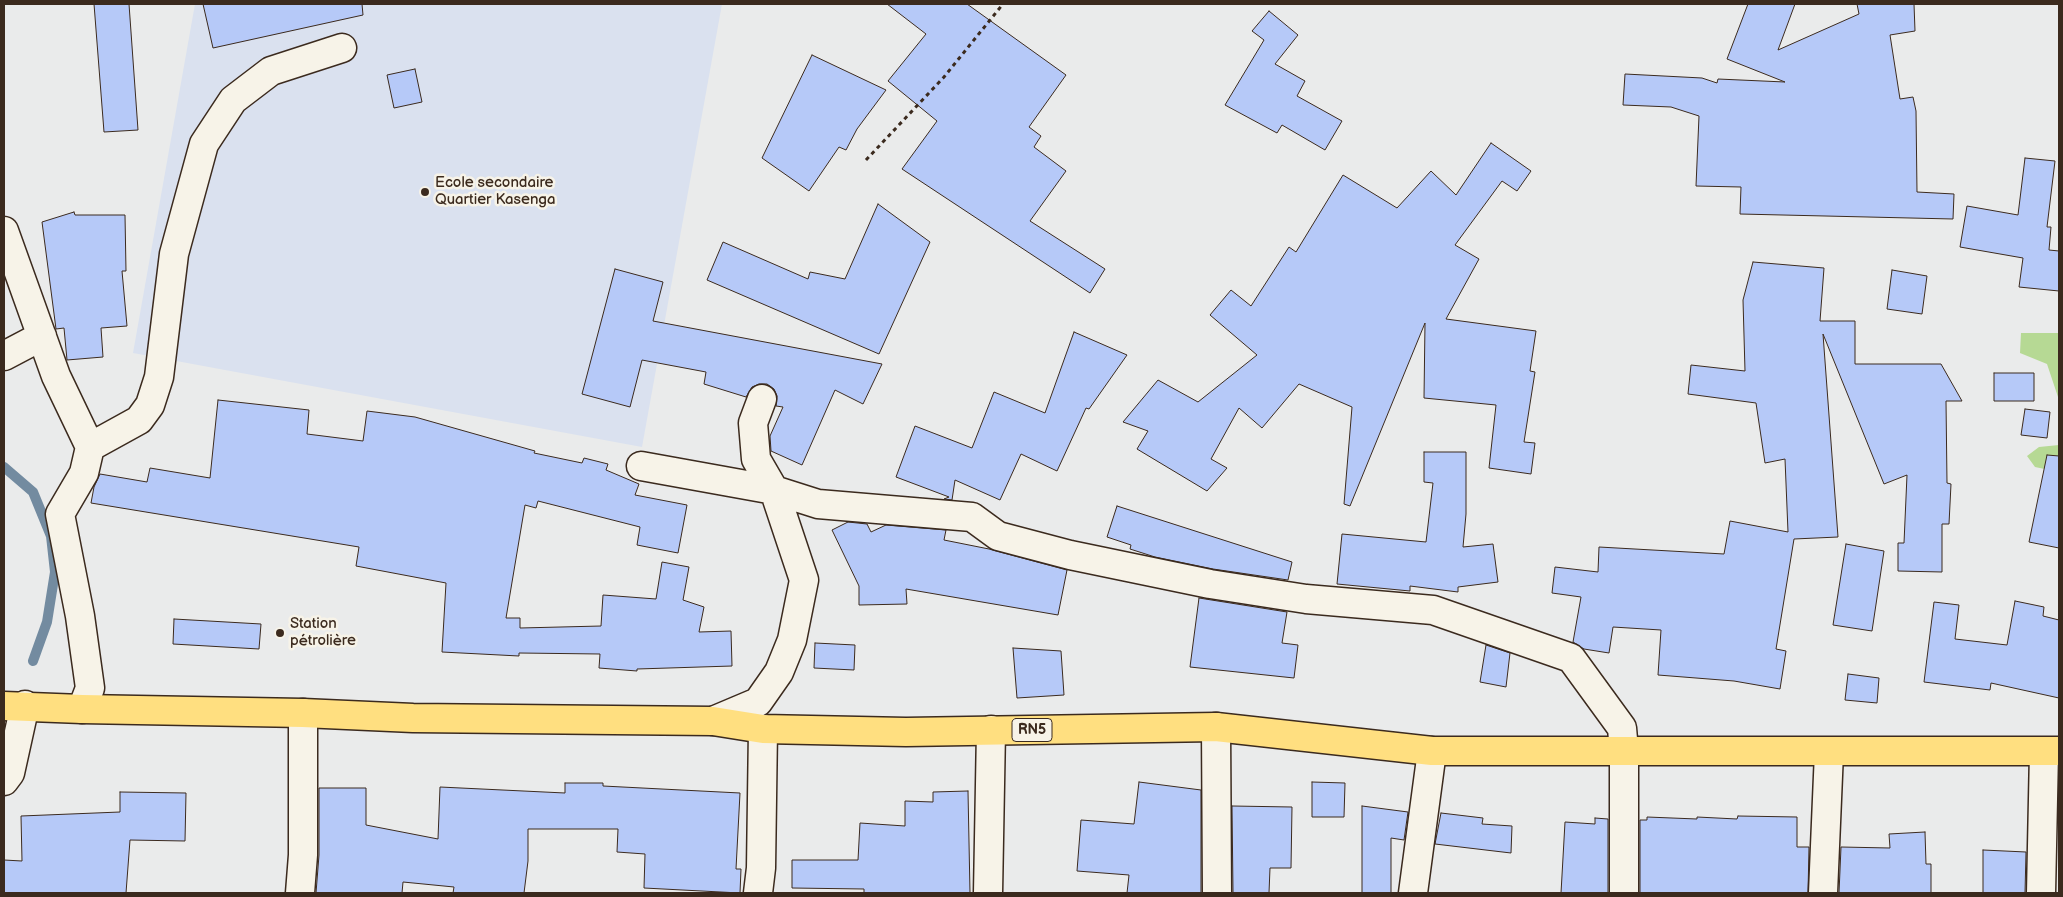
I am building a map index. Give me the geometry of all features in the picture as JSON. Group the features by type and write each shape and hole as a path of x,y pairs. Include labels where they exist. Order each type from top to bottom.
{"highway":[{"name":"RN5","path":"14,706 82,709 303,712 413,718 713,721 763,729 906,732 1216,726 1432,750 2051,752"}],"street":[{"path":"90,447 139,420 150,405 159,377 174,254 204,144 233,100 271,71 342,48"},
{"path":"4,230 56,376 90,447 84,473 60,514 80,616 90,688 82,709"},
{"path":"4,356 42,336"},
{"path":"713,721 758,702 779,672 792,640 804,580 774,490 756,459 753,423 762,399"},
{"path":"641,466 774,490 818,504 972,517 998,536 1070,555 1210,584 1306,599 1433,610 1571,658 1622,728 1624,751 1624,893"},
{"path":"4,781 10,773 14,706"},
{"path":"300,893 303,854 303,712"},
{"path":"1216,726 1217,893"},
{"path":"758,893 761,868 763,729"},
{"path":"988,893 991,730"},
{"path":"1413,893 1432,750"},
{"path":"1823,893 1830,752"},
{"path":"2041,893 2051,752"}],"path":[{"path":"866,160 944,77 1004,4"}],"shaded area":[{"name":"Ecole secondaire Quartier Kasenga","path":"195,4 722,4 642,447 133,353"}],"green space":[{"path":"2021,333 2059,333 2059,400 2047,364 2020,353"},
{"path":"2059,445 2059,472 2035,467 2027,456 2039,447"}],"building":[{"path":"94,4 129,4 138,130 104,132"},
{"path":"203,4 362,4 363,15 213,48"},
{"path":"887,4 967,4 1066,75 1029,127 1041,136 1034,147 1066,171 1030,221 1105,269 1090,293 902,169 937,121 888,81 926,34"},
{"path":"1748,4 1795,4 1778,50 1859,14 1857,4 1914,4 1915,31 1890,35 1900,99 1913,97 1916,111 1917,192 1954,194 1953,219 1740,214 1741,187 1696,186 1699,116 1671,107 1623,105 1625,74 1702,78 1717,83 1718,79 1785,82 1727,59"},
{"path":"1269,11 1298,35 1275,64 1305,81 1297,96 1342,121 1325,150 1282,125 1277,133 1225,105 1264,40 1252,31"},
{"path":"812,55 886,90 857,129 846,150 839,147 809,191 762,158"},
{"path":"415,69 422,102 394,108 387,75"},
{"path":"1491,143 1531,171 1517,191 1502,181 1455,245 1479,259 1446,319 1536,331 1530,371 1535,372 1524,442 1535,443 1531,474 1489,468 1496,405 1424,398 1425,323 1350,506 1344,504 1352,407 1299,384 1262,428 1239,408 1211,459 1227,468 1207,491 1137,449 1148,431 1123,422 1158,380 1198,402 1257,355 1210,315 1231,290 1251,306 1289,247 1296,252 1343,175 1397,208 1431,171 1456,195"},
{"path":"2025,158 2055,161 2047,227 2051,227 2049,250 2059,251 2059,291 2019,287 2023,258 1960,247 1967,206 2018,215"},
{"path":"878,204 930,242 879,354 707,280 723,242 808,279 810,272 845,279"},
{"path":"74,212 75,215 125,215 126,271 122,271 127,326 101,328 103,357 67,360 64,328 56,329 42,222"},
{"path":"1753,262 1824,268 1820,321 1855,321 1855,364 1941,364 1962,401 1946,401 1947,483 1951,484 1949,524 1942,524 1942,572 1898,571 1898,543 1904,543 1907,475 1884,484 1823,334 1838,537 1794,539 1776,649 1786,651 1780,689 1734,681 1658,675 1661,630 1613,627 1609,653 1584,649 1573,642 1581,597 1552,593 1555,567 1598,572 1599,547 1724,554 1730,521 1788,532 1785,459 1765,463 1756,403 1688,394 1691,365 1745,371 1743,300"},
{"path":"615,269 663,282 653,321 882,364 863,404 835,390 802,465 771,451 770,436 783,407 776,406 777,396 774,389 767,384 759,384 752,387 746,397 704,384 706,372 642,360 630,407 582,394"},
{"path":"1892,270 1927,276 1922,314 1887,309"},
{"path":"1074,332 1127,355 1089,409 1086,408 1057,471 1021,454 1000,500 955,480 952,500 944,499 949,497 896,477 915,426 972,448 994,392 1045,413"},
{"path":"1994,373 2034,373 2034,401 1994,401"},
{"path":"218,400 309,410 307,434 363,441 367,411 415,417 535,451 534,453 582,463 584,458 608,464 606,470 639,484 635,495 687,505 678,553 637,545 640,527 538,501 536,508 525,505 506,618 520,618 520,628 601,626 603,595 656,599 662,562 689,567 683,600 704,607 699,632 731,631 732,666 637,669 637,671 599,668 600,654 519,653 519,656 442,652 446,583 356,566 359,547 91,503 94,487 100,474 147,482 150,468 210,478"},
{"path":"2025,409 2050,412 2047,438 2021,435"},
{"path":"1424,452 1466,452 1466,514 1463,547 1493,544 1498,582 1458,587 1458,592 1410,586 1410,591 1337,584 1342,534 1426,542 1433,483 1424,482"},
{"path":"2047,455 2059,456 2059,548 2029,542"},
{"path":"1117,506 1292,562 1288,580 1213,569 1155,557 1130,549 1131,545 1107,537"},
{"path":"848,522 867,524 871,532 886,525 946,530 944,540 989,549 1067,570 1058,615 906,589 907,604 859,605 859,586 832,530"},
{"path":"1846,544 1884,551 1872,631 1833,625"},
{"path":"1199,598 1287,612 1282,643 1298,645 1294,678 1190,667"},
{"path":"2015,601 2044,607 2043,616 2059,620 2059,698 1991,683 1990,690 1924,682 1934,602 1959,605 1955,639 2007,645"},
{"path":"174,619 261,624 259,649 173,644"},
{"path":"815,643 855,645 854,670 814,668"},
{"path":"1486,645 1510,653 1506,687 1480,682"},
{"path":"1013,648 1061,651 1064,695 1017,698"},
{"path":"1848,674 1879,678 1877,703 1845,700"},
{"path":"1139,782 1201,790 1201,893 1127,893 1129,875 1077,871 1081,820 1134,824"},
{"path":"1312,782 1345,783 1344,817 1312,817"},
{"path":"565,783 603,783 603,786 740,793 736,869 741,869 740,893 644,888 645,854 617,852 618,829 528,829 528,861 524,893 453,893 454,887 403,882 402,893 316,893 319,855 319,788 366,788 366,825 438,839 440,787 565,793"},
{"path":"968,791 970,893 864,893 864,889 792,888 792,860 858,860 860,823 905,826 905,801 933,802 933,792"},
{"path":"120,792 186,793 185,841 130,840 126,893 4,893 4,860 22,861 21,816 120,812"},
{"path":"1232,806 1292,807 1291,868 1270,868 1269,893 1233,893"},
{"path":"1362,806 1408,812 1404,840 1391,838 1391,893 1362,893"},
{"path":"1441,813 1483,818 1482,824 1512,826 1511,853 1435,844"},
{"path":"1738,816 1797,817 1797,847 1809,847 1808,893 1640,893 1640,820 1647,820 1647,817 1737,819"},
{"path":"1595,818 1608,819 1608,893 1561,893 1565,822 1595,824"},
{"path":"1925,832 1926,864 1931,864 1931,893 1839,893 1841,847 1890,848 1889,834"},
{"path":"1983,850 2026,852 2025,893 1983,893"}],"waterway":[{"path":"4,467 33,492 51,536 55,572 47,622 33,661"}],"place":[{"name":"Ecole secondaire Quartier Kasenga","path":"425,192"},
{"name":"Station pétrolière","path":"280,633"}]}
